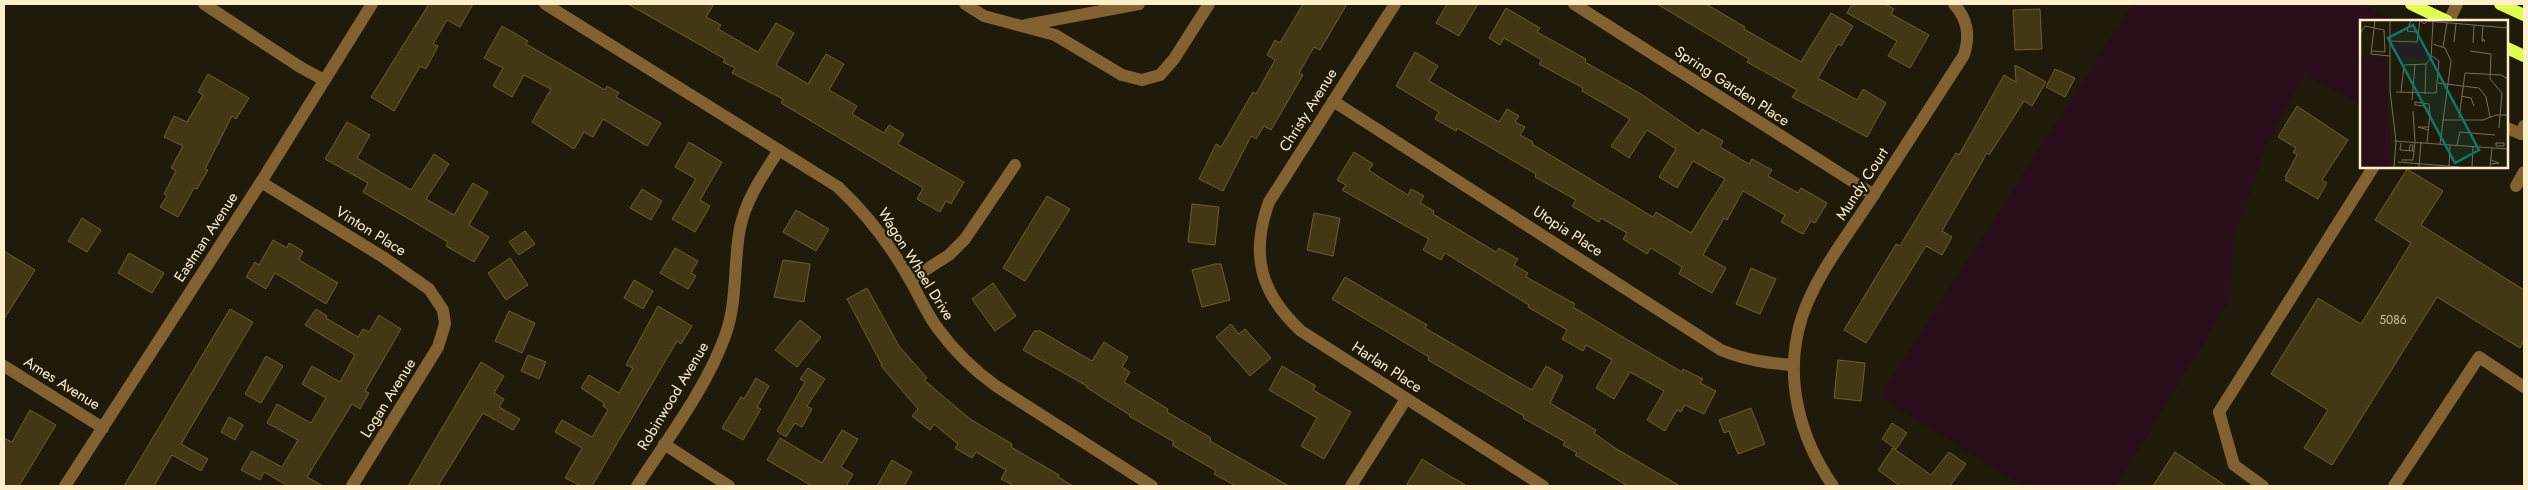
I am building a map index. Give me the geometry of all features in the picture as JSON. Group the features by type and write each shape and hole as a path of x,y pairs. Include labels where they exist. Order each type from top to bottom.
{"main road":[{"path":"2411,4 2446,20"},
{"path":"2500,4 2524,15"},
{"path":"2508,48 2524,56"}],"street":[{"path":"204,4 300,67 324,80"},
{"name":"Eastman Avenue","path":"65,486 261,182 372,4"},
{"name":"Wagon Wheel Drive","path":"545,4 838,187 861,208 910,280 938,329 954,350 974,370 1152,486"},
{"path":"965,4 984,16 1055,35 1122,75 1142,80 1160,75 1174,59 1209,4"},
{"path":"1021,26 1139,4"},
{"name":"Christy Avenue","path":"1259,239 1269,202 1395,4"},
{"name":"Spring Garden Place","path":"1574,4 1874,195"},
{"name":"Mundy Court","path":"1833,486 1811,450 1800,420 1795,394 1793,365 1802,317 1812,294 1964,56 1968,44 1967,26 1961,12 1954,4"},
{"path":"2449,20 2458,4"},
{"name":"Utopia Place","path":"1333,101 1721,350 1740,358 1762,363 1793,365"},
{"path":"2508,128 2521,134 2524,126"},
{"name":"Robinwood Avenue","path":"637,486 709,373 726,335 734,300 740,227 756,186 779,150"},
{"path":"910,280 949,255 965,239 1015,165"},
{"path":"2263,486 2234,465 2219,412 2373,168"},
{"path":"2516,186 2524,172"},
{"name":"Vinton Place","path":"261,182 383,257 429,289 443,310 445,324"},
{"name":"Harlan Place","path":"1259,239 1265,283 1273,301 1286,317 1302,330 1406,399 1543,486"},
{"name":"Logan Avenue","path":"352,486 438,348 445,324"},
{"path":"2394,486 2480,357 2524,387"},
{"name":"Ames Avenue","path":"4,366 102,428"},
{"path":"1351,486 1406,399"},
{"path":"664,444 729,486"}],"shaded area":[{"path":"2133,4 2360,4 2395,20 2360,20 2360,104 2304,75 2267,144 2234,235 2230,299 2116,486 2024,486 1880,396"}],"building":[{"path":"429,4 473,4 460,27 447,20 433,44 438,46 426,69 420,66 394,111 371,97"},
{"path":"628,4 714,4 706,17 721,25 718,29 758,52 776,23 794,33 776,65 808,84 826,54 844,64 829,90 857,106 852,114 884,133 889,125 904,134 898,144 964,182 951,204 946,201 940,212 917,199 923,188 781,103 783,99 732,73 735,68 723,62 725,59"},
{"path":"1303,4 1347,4 1320,50 1314,47 1299,73 1303,75 1271,130 1264,126 1256,139 1251,136 1223,191 1199,179 1216,144 1221,147 1253,92 1256,94 1275,60 1267,55 1275,40 1280,43"},
{"path":"1447,4 1478,4 1459,36 1436,23"},
{"path":"1657,4 1706,4 1745,27 1744,29 1801,62 1831,13 1853,26 1841,46 1838,44 1818,78 1857,100 1863,89 1886,103 1867,137 1792,97 1797,90 1747,62 1749,59"},
{"path":"1852,4 1885,4 1894,9 1891,14 1929,35 1910,68 1888,56 1897,41 1847,13"},
{"path":"1506,8 1540,28 1537,32 1586,59 1585,62 1641,94 1699,134 1702,129 1723,141 1720,147 1749,164 1752,159 1772,170 1768,176 1798,193 1801,188 1827,203 1815,223 1811,221 1803,234 1781,222 1785,215 1743,191 1727,220 1724,218 1703,255 1726,268 1712,293 1679,274 1682,267 1651,248 1647,254 1623,239 1627,233 1601,218 1599,222 1572,206 1576,200 1535,177 1536,174 1457,128 1456,131 1435,119 1439,112 1396,86 1415,52 1438,66 1429,81 1499,122 1507,109 1519,116 1515,122 1525,127 1520,135 1533,142 1532,144 1653,217 1656,212 1691,233 1725,179 1693,161 1677,188 1659,177 1676,149 1647,130 1629,158 1611,146 1630,119 1582,91 1583,88 1539,64 1542,60 1504,38 1500,45 1489,38"},
{"path":"2040,9 2042,49 2015,50 2013,10"},
{"path":"502,26 528,41 526,44 605,90 607,86 619,93 616,97 661,123 647,146 603,119 593,137 584,132 574,149 532,122 551,89 524,75 512,97 493,86 503,68 484,58"},
{"path":"2015,65 2046,82 2032,106 2024,101 1989,155 1987,153 1942,231 1952,237 1942,255 1926,246 1866,343 1844,330 1896,244 1900,246 1956,153 1959,155 2004,75 2016,82"},
{"path":"2055,69 2075,78 2065,97 2046,87"},
{"path":"208,74 249,98 236,119 232,116 205,169 208,170 197,189 194,188 178,217 160,207 167,196 164,194 176,171 171,168 183,146 164,137 174,116 187,122 203,95 198,92"},
{"path":"2297,106 2348,140 2322,180 2327,183 2318,199 2285,180 2297,155 2293,152 2296,148 2278,137"},
{"path":"347,122 370,135 357,158 411,190 434,154 449,164 426,199 454,215 473,183 488,192 469,225 489,237 474,262 446,246 448,242 363,192 368,183 325,159"},
{"path":"689,142 722,162 700,200 710,206 695,232 672,219 696,179 675,167"},
{"path":"1354,152 1373,164 1369,170 1382,179 1408,195 1411,189 1424,196 1420,203 1434,211 1433,214 1496,252 1499,248 1518,259 1514,265 1528,273 1526,277 1575,304 1573,307 1682,372 1683,369 1703,379 1700,383 1716,391 1704,414 1685,405 1681,412 1677,410 1665,431 1647,420 1664,391 1630,372 1614,399 1596,388 1612,360 1586,345 1583,351 1562,339 1567,330 1445,253 1441,260 1423,250 1429,239 1342,190 1346,185 1337,180"},
{"path":"2407,169 2443,191 2421,225 2524,290 2524,340 2520,348 2437,297 2332,465 2304,448 2328,410 2271,374 2318,298 2361,324 2411,243 2375,220"},
{"path":"642,189 662,201 651,220 630,208"},
{"path":"1047,196 1070,209 1025,281 1003,268"},
{"path":"1192,204 1219,207 1215,245 1188,242"},
{"path":"796,210 829,229 816,251 783,232"},
{"path":"1314,213 1340,218 1333,256 1307,250"},
{"path":"82,218 101,230 87,252 68,241"},
{"path":"525,231 535,244 519,255 509,242"},
{"path":"273,240 287,248 289,243 303,251 299,260 338,283 326,304 275,273 266,289 246,277 255,262 259,265"},
{"path":"675,248 698,261 691,273 696,276 688,289 660,273"},
{"path":"4,251 35,270 4,319"},
{"path":"129,253 164,273 152,293 118,273"},
{"path":"510,258 528,285 506,300 488,273"},
{"path":"783,260 810,264 804,302 774,297"},
{"path":"1221,264 1230,300 1202,307 1192,270"},
{"path":"1751,268 1776,279 1760,314 1736,304"},
{"path":"1345,277 1427,325 1425,328 1532,390 1546,366 1563,376 1550,403 1596,430 1594,433 1615,448 1680,486 1628,486 1575,455 1577,453 1563,445 1565,442 1428,360 1429,357 1332,299"},
{"path":"634,280 653,291 643,309 624,298"},
{"path":"993,283 1016,316 995,331 972,299"},
{"path":"867,288 899,346 927,378 924,380 970,419 1012,444 1011,447 1059,475 1058,477 1073,486 1014,486 1001,479 1006,470 976,452 972,458 955,448 958,444 934,424 930,430 912,416 918,409 881,366 847,299"},
{"path":"658,306 692,326 681,344 677,341 592,486 581,486 565,478 582,448 555,432 562,420 592,437 608,410 603,406 604,403 581,388 589,375 619,393 633,368 626,365"},
{"path":"230,309 253,322 181,444 208,459 201,471 172,455 154,486 124,486"},
{"path":"316,309 327,316 326,318 358,337 363,329 369,332 379,315 401,329 365,391 369,393 360,409 352,404 307,477 323,486 288,486 264,472 260,480 241,470 252,451 282,467 298,440 267,423 277,404 311,423 326,398 302,384 312,366 340,382 355,355 305,325"},
{"path":"509,311 535,323 522,353 495,341"},
{"path":"800,320 821,337 797,367 775,350"},
{"path":"1231,324 1239,334 1245,329 1271,358 1250,376 1216,337"},
{"path":"1034,331 1040,331 1092,361 1104,342 1128,357 1122,367 1130,372 1124,382 1168,409 1167,412 1211,438 1210,441 1289,486 1236,486 1214,474 1216,471 1172,445 1174,442 1129,416 1087,386 1023,350"},
{"path":"528,355 546,362 539,379 521,371"},
{"path":"266,356 283,366 261,403 245,394"},
{"path":"1838,360 1865,363 1861,401 1834,398"},
{"path":"481,362 504,376 494,393 504,399 499,407 520,419 513,430 483,413 438,486 408,486"},
{"path":"1282,366 1316,386 1313,390 1351,412 1324,459 1301,446 1317,418 1269,390"},
{"path":"808,368 825,379 807,406 812,409 802,427 795,423 786,437 777,431 805,382 800,379"},
{"path":"756,378 769,386 757,407 761,409 743,440 722,428 741,397 744,399"},
{"path":"1751,408 1765,444 1738,454 1729,431 1724,433 1719,420"},
{"path":"30,410 56,425 19,486 4,486 4,438 12,442"},
{"path":"229,417 243,425 235,440 221,432"},
{"path":"1892,423 1907,433 1896,449 1882,439"},
{"path":"842,430 858,439 841,467 853,474 846,486 812,486 767,460 780,438 822,463"},
{"path":"1893,448 1931,475 1949,452 1966,464 1950,486 1900,486 1878,470"},
{"path":"2175,452 2226,486 2153,486"},
{"path":"1422,459 1443,472 1467,486 1406,486"},
{"path":"892,460 912,472 904,486 877,486"}]}
